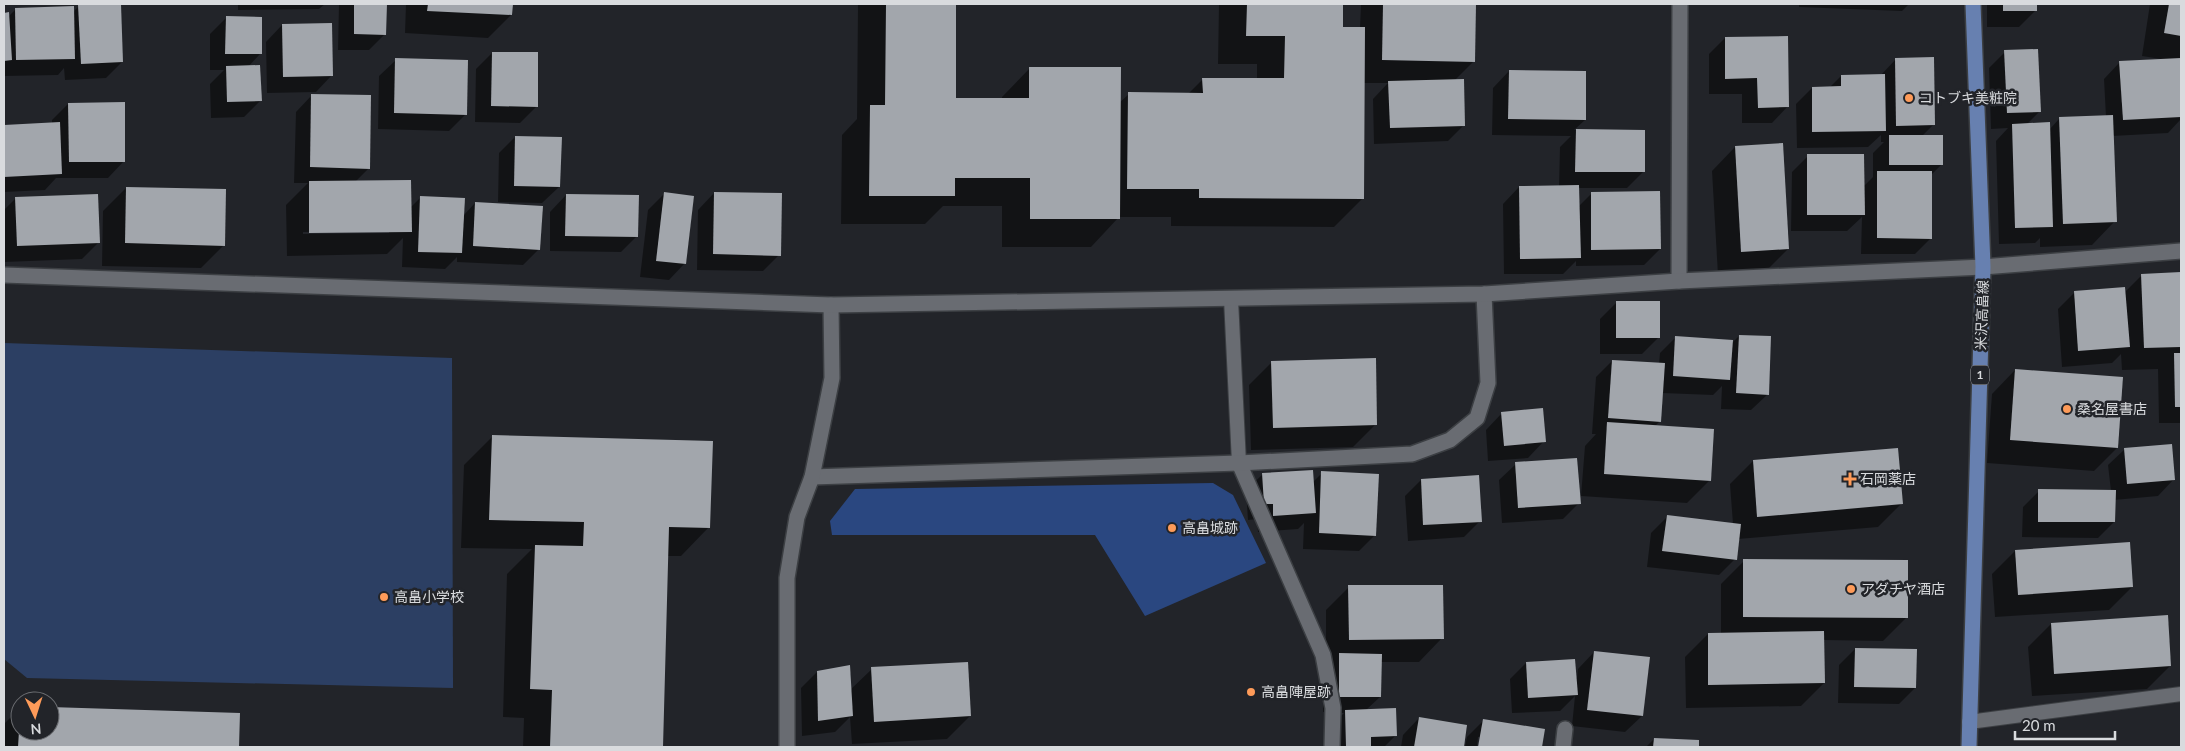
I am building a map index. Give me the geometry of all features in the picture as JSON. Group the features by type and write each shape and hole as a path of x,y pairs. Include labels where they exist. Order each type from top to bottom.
{"main road":[{"name":"米沢高畠線","path":"1969,747 1984,267 1974,4"}],"street":[{"path":"1679,281 1680,4"},
{"path":"4,275 831,305 1484,294 1679,281 1984,267 2181,251"},
{"path":"812,476 1240,463 1412,454 1450,440 1477,418 1488,383 1484,294"},
{"path":"787,747 787,578 797,517 812,476 832,378 831,305"},
{"path":"1240,463 1323,655 1333,708 1332,747"},
{"path":"1563,747 1565,729"}],"lane":[{"path":"1231,299 1240,463"},
{"path":"1969,722 2181,694"}],"shaded area":[{"path":"4,343 452,358 453,688 27,678 4,659"},
{"path":"1213,483 1233,495 1266,563 1145,616 1095,535 832,535 830,521 855,489"}],"building":[{"path":"121,4 123,62 81,64 78,5"},
{"path":"354,4 387,4 386,35 354,34"},
{"path":"428,4 513,4 512,15 427,11"},
{"path":"886,4 956,4 956,98 1029,98 1029,67 1121,67 1120,219 1030,219 1030,178 955,178 955,196 869,196 870,105 885,105"},
{"path":"1247,4 1343,4 1343,27 1365,27 1364,199 1199,198 1199,189 1127,189 1128,92 1203,93 1202,78 1284,78 1285,36 1246,36"},
{"path":"1383,4 1476,4 1475,62 1382,60"},
{"path":"2003,4 2037,4 2037,11 2003,11"},
{"path":"2169,4 2181,4 2181,36 2164,33"},
{"path":"74,6 75,59 16,60 15,8"},
{"path":"9,12 12,60 4,61 4,13"},
{"path":"226,16 262,17 262,54 225,54"},
{"path":"332,23 333,76 283,77 282,24"},
{"path":"1788,36 1789,107 1758,108 1757,78 1725,79 1725,37"},
{"path":"2038,49 2041,112 2007,113 2004,50"},
{"path":"492,52 538,52 538,107 491,106"},
{"path":"1934,57 1935,125 1896,126 1895,58"},
{"path":"395,58 468,60 467,115 394,113"},
{"path":"2181,58 2181,117 2123,120 2119,61"},
{"path":"260,65 262,101 227,102 226,66"},
{"path":"1509,70 1586,71 1586,120 1508,119"},
{"path":"1885,74 1886,131 1812,132 1812,87 1841,86 1841,75"},
{"path":"1464,79 1465,126 1390,128 1388,81"},
{"path":"311,94 371,95 370,169 310,167"},
{"path":"125,102 125,162 69,162 68,103"},
{"path":"2113,115 2117,222 2063,224 2059,117"},
{"path":"60,122 62,174 4,177 4,125"},
{"path":"2050,122 2053,227 2015,228 2012,124"},
{"path":"1576,129 1645,130 1645,172 1575,172"},
{"path":"1889,135 1943,135 1943,165 1889,165"},
{"path":"515,136 562,137 560,187 514,186"},
{"path":"1783,143 1789,249 1741,252 1735,146"},
{"path":"1807,154 1864,154 1865,215 1807,215"},
{"path":"1877,171 1932,171 1932,239 1877,238"},
{"path":"411,180 412,232 309,233 309,181"},
{"path":"1579,185 1581,258 1520,259 1519,186"},
{"path":"126,187 226,189 225,246 125,243"},
{"path":"1660,191 1661,249 1591,250 1591,192"},
{"path":"664,192 694,196 686,264 656,261"},
{"path":"714,192 782,193 781,256 713,254"},
{"path":"98,194 100,243 17,246 15,197"},
{"path":"566,194 639,195 638,237 565,236"},
{"path":"420,196 465,198 462,253 418,252"},
{"path":"475,202 543,206 540,250 473,246"},
{"path":"2181,272 2181,347 2144,348 2141,274"},
{"path":"2125,287 2130,347 2078,351 2074,291"},
{"path":"1616,301 1660,301 1660,338 1616,338"},
{"path":"1739,335 1771,336 1769,395 1736,393"},
{"path":"1675,336 1733,340 1730,380 1673,376"},
{"path":"2174,353 2181,353 2181,407 2175,407"},
{"path":"1376,358 1377,425 1273,428 1271,361"},
{"path":"1612,360 1665,363 1661,422 1608,418"},
{"name":"桑名屋書店","path":"2015,369 2123,377 2118,448 2010,440"},
{"path":"1543,408 1546,442 1504,446 1501,412"},
{"path":"1607,422 1714,429 1711,481 1604,474"},
{"path":"492,435 713,441 710,528 669,527 663,747 550,747 552,690 530,689 535,545 583,546 584,522 489,520"},
{"path":"2172,444 2175,480 2127,484 2124,448"},
{"path":"1898,448 1903,504 1757,517 1753,460"},
{"path":"1577,458 1581,504 1518,508 1515,462"},
{"path":"1313,470 1316,513 1273,516 1273,504 1264,504 1262,473"},
{"path":"1321,471 1379,474 1376,536 1319,533"},
{"path":"1479,475 1482,522 1423,525 1421,479"},
{"path":"2038,489 2116,490 2115,522 2038,522"},
{"path":"1667,515 1741,524 1737,560 1662,551"},
{"path":"2130,542 2133,587 2018,595 2015,550"},
{"path":"1743,559 1908,560 1908,618 1743,617"},
{"path":"1348,585 1443,585 1444,639 1349,640"},
{"path":"2168,615 2171,666 2054,674 2051,623"},
{"path":"1824,631 1825,683 1708,685 1708,633"},
{"path":"1855,648 1917,649 1916,688 1854,687"},
{"path":"1594,651 1650,657 1643,716 1587,710"},
{"path":"1339,653 1382,654 1381,697 1339,697"},
{"path":"1575,659 1578,695 1528,698 1526,662"},
{"path":"968,662 971,716 874,722 871,667"},
{"path":"850,665 853,716 818,721 817,671"},
{"path":"60,707 240,713 239,747 18,747 18,741 60,741"},
{"path":"1396,708 1397,736 1371,737 1371,747 1346,747 1345,710"},
{"path":"1419,717 1467,725 1464,747 1414,747"},
{"path":"1483,719 1545,729 1542,747 1478,747"},
{"path":"1654,738 1699,740 1699,747 1653,747"}],"place":[{"name":"コトブキ美粧院","path":"1909,98"},
{"name":"桑名屋書店","path":"2067,409"},
{"name":"石岡薬店","path":"1850,479"},
{"name":"高畠城跡","path":"1172,528"},
{"name":"アダチヤ酒店","path":"1851,589"},
{"name":"高畠小学校","path":"384,597"},
{"name":"高畠陣屋跡","path":"1251,692"}]}
